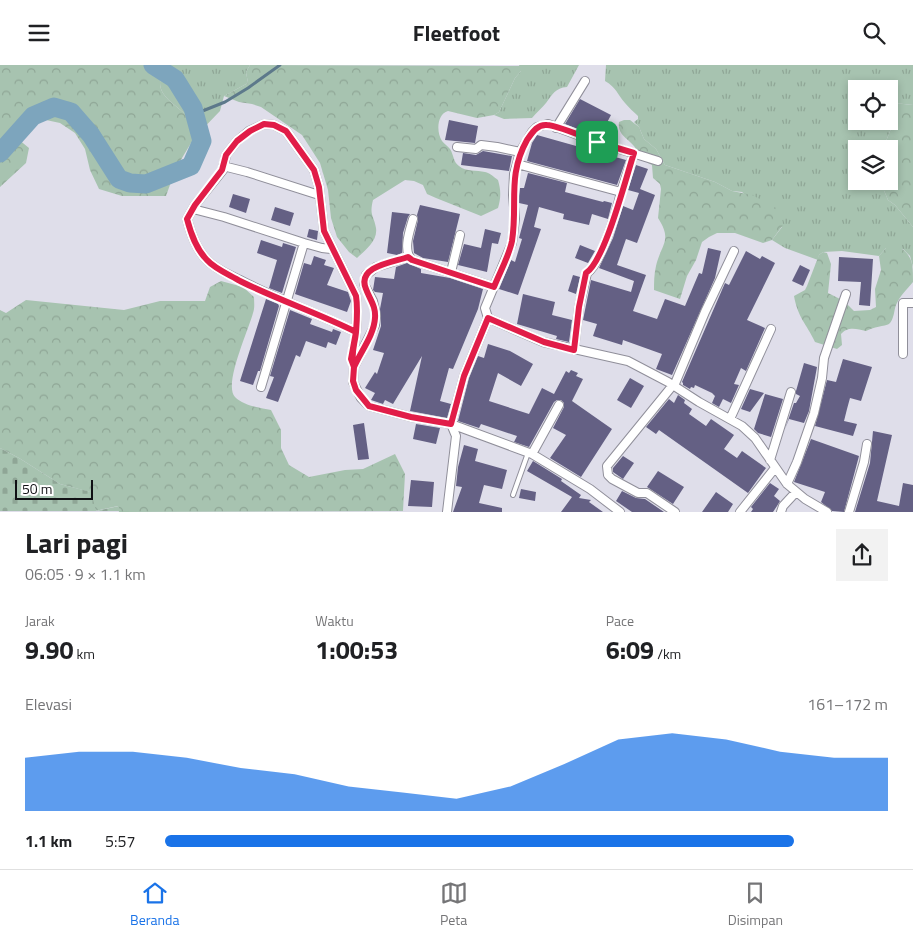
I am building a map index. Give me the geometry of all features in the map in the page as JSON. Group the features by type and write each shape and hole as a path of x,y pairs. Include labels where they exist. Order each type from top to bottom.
{"street":[{"path":"556,128 585,81"},
{"path":"354,367 351,359 356,332 358,306 356,296 331,249 324,231 314,170 286,131 274,125 264,124 250,131 237,141 226,155 222,170 192,209 187,219 192,238 208,261 228,275 267,295 329,318 356,332"},
{"path":"448,511 456,436 451,424 464,376 488,318 485,308 512,243 515,219 514,181 517,163 520,153 532,132 536,127 548,124 658,161"},
{"path":"457,147 476,149 481,145 520,153"},
{"path":"574,350 579,307 586,273 591,271 602,251 634,153"},
{"path":"517,163 621,192"},
{"path":"224,166 247,171 319,195"},
{"path":"192,209 224,217 304,243 331,249"},
{"path":"413,219 406,251 408,257 412,260 494,287"},
{"path":"451,272 460,235"},
{"path":"261,387 274,349 286,301 304,243"},
{"path":"675,511 648,493 638,493 612,479 606,471 607,466 673,385 734,251"},
{"path":"408,257 376,267 366,275 364,284 373,301 376,315 375,325 354,367 353,381 356,390 369,406 411,417 451,424 530,454 590,489 620,511"},
{"path":"787,484 797,462 814,413 822,378 824,358 846,294"},
{"path":"903,354 903,303 913,303"},
{"path":"488,318 544,342 628,361 673,385 699,403 742,426 755,438 787,484 805,499 827,511"},
{"path":"730,419 771,329"},
{"path":"770,460 791,392"},
{"path":"530,454 560,405"},
{"path":"849,511 864,462 867,444"},
{"path":"740,511 775,468"},
{"path":"781,511 783,505 796,492"}],"lane":[{"path":"513,495 530,454"}],"green space":[{"path":"0,65 168,65 161,78 161,89 163,94 189,119 194,138 176,168 166,196 122,196 99,189 90,170 85,149 75,133 60,123 46,120 30,127 18,139 29,148 26,163 0,187"},
{"path":"168,65 250,65 246,72 248,83 224,96 220,111 194,138 189,119 163,94 161,89 161,78"},
{"path":"250,65 521,66 521,71 515,78 499,112 494,115 477,118 448,111 440,119 438,128 440,137 450,149 457,164 465,169 487,173 498,180 500,201 498,208 481,216 427,194 423,185 405,180 373,200 372,212 376,228 375,237 357,258 349,252 337,237 331,218 328,190 320,163 302,135 261,107 224,96 248,83 246,72"},
{"path":"519,65 579,65 567,87 555,92 532,118 504,119 494,115 499,112 515,78 521,71"},
{"path":"606,65 913,65 913,105 898,103 898,80 848,80 848,130 890,130 887,140 848,140 848,190 884,190 888,200 895,205 913,227 913,267 910,256 903,249 886,248 879,256 842,251 823,252 819,255 818,260 785,248 772,240 782,227 742,192 732,191 715,182 665,165 656,149 644,139 639,127 634,122 638,119 638,116 605,81"},
{"path":"898,103 913,105 913,227 895,205 888,200 884,190 898,190 898,140 887,140 890,130 898,130"},
{"path":"630,120 639,127 644,139 656,149 665,165 715,182 732,191 752,195 771,205 782,216 783,225 772,240 763,243 735,233 717,233 709,237 702,242 696,260 687,276 680,299 654,290 655,269 665,237 665,232 658,218 661,189 660,184 653,178 652,165 642,158 636,148 621,133 619,122"},
{"path":"895,244 911,260 913,282 898,301 891,322 866,331 853,329 844,331 841,334 842,345 837,349 815,342 800,315 794,296 805,290 819,255 823,252 827,253 831,264 828,293 844,301 854,311 870,310 876,307 875,289 881,270 879,256 886,248"},
{"path":"221,281 243,287 254,297 254,311 234,369 232,391 235,397 247,405 271,410 281,430 281,448 289,465 309,477 345,470 363,469 395,454 405,474 403,511 119,512 118,506 95,511 90,492 60,484 0,448 0,310 6,313 26,300 124,310 160,301 205,301 210,287"},
{"path":"0,448 60,484 91,492 96,511 0,511"},
{"path":"119,506 119,511 96,511"}],"building":[{"path":"580,99 611,115 601,134 590,129 588,133 565,124"},
{"path":"449,120 478,126 475,143 445,140"},
{"path":"537,135 626,160 617,185 527,161 532,143"},
{"path":"483,151 512,156 509,171 461,165 463,153 476,155"},
{"path":"636,165 648,169 640,189 655,195 637,243 626,239 617,265 646,275 633,311 657,319 665,299 685,306 699,273 702,274 708,248 721,251 715,278 672,375 656,369 662,354 623,340 622,345 593,336 597,324 583,320 591,280 631,292 634,281 599,268 613,238 623,206 633,210 639,193 628,190"},
{"path":"528,173 567,183 565,192 612,203 608,219 592,214 589,225 563,219 564,214 539,207 534,227 541,229 518,295 499,289 511,260 515,262 522,239 519,238 528,205 519,203 519,196 520,188 524,188"},
{"path":"233,194 250,199 246,213 229,207"},
{"path":"420,205 460,214 448,262 423,258 414,253 413,241"},
{"path":"275,207 294,213 290,226 271,220"},
{"path":"392,212 410,214 403,233 402,253 397,255 387,253"},
{"path":"309,229 318,231 317,240 307,237"},
{"path":"485,229 501,233 498,244 492,243 487,272 458,265 464,244 481,248"},
{"path":"261,240 282,247 283,243 296,247 282,293 269,288 277,260 257,253"},
{"path":"580,245 595,251 588,263 575,258"},
{"path":"746,251 760,259 762,256 775,263 747,320 765,328 746,371 741,368 734,384 739,385 731,403 723,399 719,407 712,403 715,396 712,393 695,385 694,388 691,387 690,389 683,385 682,382 725,283 729,285"},
{"path":"314,256 326,260 324,265 334,268 327,285 348,292 351,301 347,312 295,294 304,263 311,265"},
{"path":"839,257 873,259 870,306 859,305 861,282 838,281"},
{"path":"407,263 421,269 421,273 450,278 483,289 478,309 453,369 449,368 440,401 451,404 447,418 410,411 422,356 393,404 385,400 383,404 371,400 375,393 365,388 375,372 377,374 384,353 373,350 381,326 380,309 383,293 373,290 375,277 394,279 396,267"},
{"path":"800,265 810,270 803,286 792,281"},
{"path":"573,275 580,277 576,294 568,291"},
{"path":"523,294 555,302 552,315 572,320 569,342 556,339 557,336 517,324"},
{"path":"266,299 279,306 260,371 258,371 253,385 240,381"},
{"path":"290,310 312,319 310,324 332,332 333,329 341,332 336,345 328,342 326,348 306,341 300,357 296,355 278,402 266,398 274,377 270,376"},
{"path":"488,344 510,351 533,364 521,386 498,373 489,401 529,414 542,388 554,394 566,371 569,373 571,370 578,373 576,376 583,379 572,401 612,429 581,477 550,458 566,435 553,428 564,407 564,403 561,400 554,402 529,447 514,442 517,436 481,424 479,428 458,421 469,378 478,356 484,358"},
{"path":"843,359 872,367 861,401 850,398 844,421 857,424 853,436 815,426 827,380 836,382"},
{"path":"804,363 817,367 809,411 804,423 789,419 785,429 794,403 796,403 800,396 796,394 796,391"},
{"path":"630,378 644,386 631,408 617,400"},
{"path":"750,389 764,393 750,412 741,409"},
{"path":"765,394 783,399 771,437 758,433 754,429"},
{"path":"678,395 692,409 689,414 706,426 711,419 734,435 724,449 737,458 742,451 766,468 748,493 659,430 656,434 646,427 669,399 674,403"},
{"path":"364,423 369,459 358,460 353,425"},
{"path":"416,424 440,428 436,444 413,439"},
{"path":"873,431 892,435 877,501 899,506 903,483 913,485 913,512 855,512 870,463"},
{"path":"811,439 859,456 844,512 832,511 821,502 825,492 794,482"},
{"path":"464,445 478,449 475,461 507,470 502,489 484,485 479,503 502,508 502,512 453,512 462,487 456,486 458,467"},
{"path":"623,456 634,463 623,479 613,472 613,468"},
{"path":"533,461 562,479 561,481 581,495 579,498 591,500 589,502 603,512 561,512 572,497 527,471"},
{"path":"658,471 684,487 673,504 647,487"},
{"path":"411,480 434,482 432,507 408,506"},
{"path":"770,483 779,489 774,496 780,501 777,506 773,512 751,512 753,509 751,507"},
{"path":"521,489 536,492 535,501 519,498"},
{"path":"622,491 636,498 645,499 664,512 632,512 616,501"},
{"path":"716,492 733,504 728,512 702,512"}],"waterway":[{"path":"0,153 33,116 54,107 71,112 91,135 119,179 130,183 146,184 191,166 202,141 193,108 175,79 153,65"},
{"path":"195,114 225,102 280,65"}],"route":[{"path":"597,142 548,124 536,127 532,132 520,153 514,174 515,219 512,243 494,287 412,260 408,257 371,270 366,275 364,284 373,301 376,315 375,325 354,367 351,359 356,332 358,306 356,296 331,249 324,231 320,213 319,187 314,170 286,131 274,125 264,124 250,131 237,141 226,155 222,170 205,191 187,219 192,238 208,261 228,275 267,295 329,318 356,332 351,359 354,367 353,381 361,398 369,406 411,417 451,424 464,376 488,318 544,342 574,350 579,307 586,273 591,271 602,251 634,153 597,142"}]}
